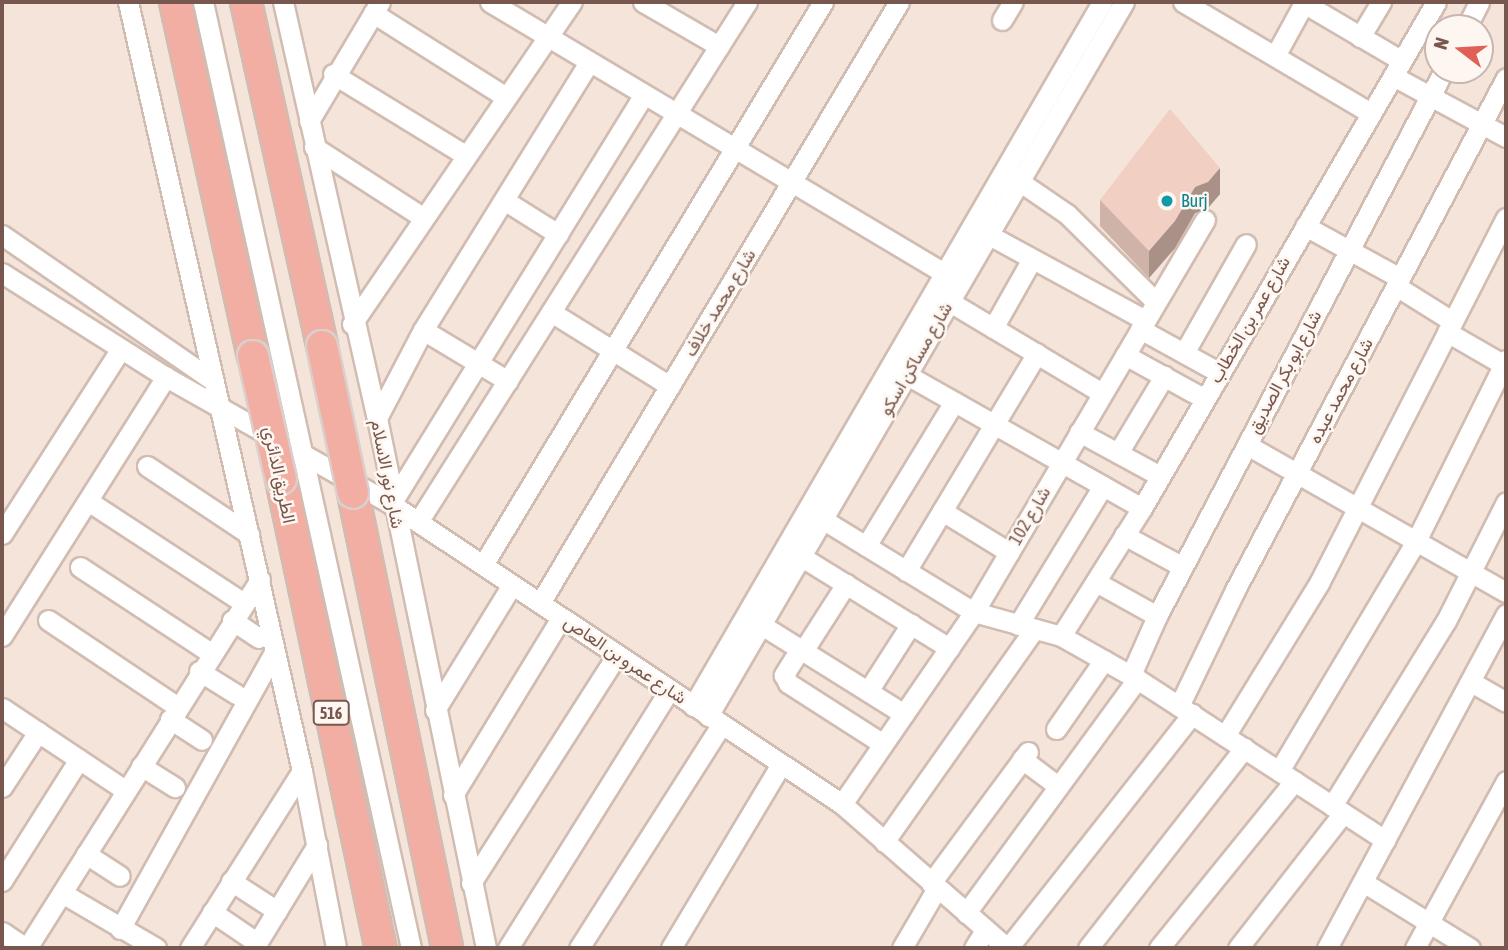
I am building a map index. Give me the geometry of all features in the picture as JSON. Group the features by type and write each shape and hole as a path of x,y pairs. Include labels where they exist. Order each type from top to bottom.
{"highway":[{"name":"الطريق الدائري","path":"175,2 381,948"},
{"path":"246,2 322,346 447,948"}],"street":[{"path":"128,2 211,379 260,579 302,771 336,948"},
{"path":"203,2 411,948"},
{"name":"شارع نور الاسلام","path":"283,2 352,324 377,418 391,504 486,948"},
{"path":"490,2 944,273"},
{"path":"352,324 422,217 572,2"},
{"path":"643,2 719,47"},
{"path":"418,522 747,2"},
{"path":"482,565 823,2"},
{"name":"شارع محمد خلاف","path":"540,603 899,2"},
{"path":"1002,20 1013,2"},
{"name":"شارع مساكن اسكو","path":"579,948 707,716 753,620 941,297 989,234 1011,176 1102,2"},
{"name":"شارع مساكن اسكو","path":"793,551 822,519 857,442 907,375 941,297 944,273 1011,176 1124,2"},
{"path":"1182,2 1371,113"},
{"path":"1360,37 1381,2"},
{"name":"شارع عمر بن الخطاب","path":"1062,636 1142,508 1436,2"},
{"path":"1275,56 1312,5 1360,37 1430,96 1506,137"},
{"path":"309,121 333,74 377,8 506,97"},
{"path":"377,418 423,330 589,62"},
{"path":"333,74 465,155"},
{"name":"شارع محمد عبده","path":"1008,948 1186,710 1297,473 1506,78"},
{"name":"شارع ابو بكر الصديق","path":"966,912 1134,677 1157,616 1436,84"},
{"path":"391,504 644,95"},
{"path":"314,147 422,217"},
{"path":"1011,176 1067,214 1156,302"},
{"path":"504,200 558,234"},
{"path":"1225,736 1319,583 1506,218"},
{"name":"شارع 102","path":"842,804 974,612 1205,220"},
{"path":"1159,948 1286,776 1416,541 1505,364 1450,327 1398,282 1349,250 1305,226"},
{"path":"989,234 1143,324 1184,353 1220,373"},
{"path":"2,235 211,379"},
{"path":"1184,353 1246,244"},
{"path":"993,328 1032,258"},
{"name":"شارع عمرو بن العاص","path":"2,273 120,350 391,504 842,804 1008,948"},
{"path":"941,297 1102,393"},
{"path":"551,312 670,386"},
{"path":"423,330 508,381"},
{"path":"2,534 120,350"},
{"path":"906,571 1037,353"},
{"path":"1125,355 1205,399"},
{"path":"907,375 1142,508"},
{"path":"1118,453 1164,376"},
{"path":"2,636 166,377"},
{"path":"866,546 954,402"},
{"path":"1079,432 1160,477"},
{"path":"1247,445 1506,592"},
{"path":"147,466 248,534"},
{"path":"884,842 1026,627 1103,486"},
{"path":"88,500 244,603"},
{"path":"1238,948 1338,810 1472,572 1506,502"},
{"path":"942,512 1009,552"},
{"path":"822,519 974,612 1062,636 1134,677 1385,840"},
{"path":"1124,535 1183,567"},
{"path":"793,551 949,648"},
{"path":"80,567 211,653"},
{"path":"2,932 22,947 62,893 260,579"},
{"path":"1096,582 1157,616"},
{"path":"846,584 784,675 788,683 883,744"},
{"path":"435,710 512,585"},
{"path":"1327,948 1506,614"},
{"path":"453,795 561,618"},
{"path":"48,620 174,713 202,740"},
{"path":"232,620 259,638"},
{"path":"753,620 904,714"},
{"path":"868,691 911,624"},
{"path":"122,936 274,652"},
{"path":"471,883 617,655"},
{"path":"1056,729 1104,660"},
{"path":"200,671 236,694"},
{"path":"1471,682 1506,702"},
{"path":"508,948 669,690"},
{"path":"2,708 125,790"},
{"path":"2,787 38,732"},
{"path":"1087,948 1244,748"},
{"path":"902,948 934,885 1025,756 1058,786"},
{"path":"2,881 79,760"},
{"path":"671,948 780,765"},
{"path":"141,766 175,787"},
{"path":"190,948 302,771"},
{"path":"1415,948 1506,781"},
{"path":"212,912 256,946 317,845"},
{"path":"86,854 120,876"},
{"path":"231,881 277,911"},
{"path":"1363,882 1470,948"},
{"path":"62,893 122,936 156,948"},
{"path":"974,948 986,929"}],"shaded area":[{"path":"2,2 1506,2 1506,948 2,948"}],"building":[{"name":"Burj","path":"1170,109 1220,168 1208,182 1195,187 1175,221 1149,251 1100,200"}],"place":[{"name":"Burj","path":"1167,201"}]}
